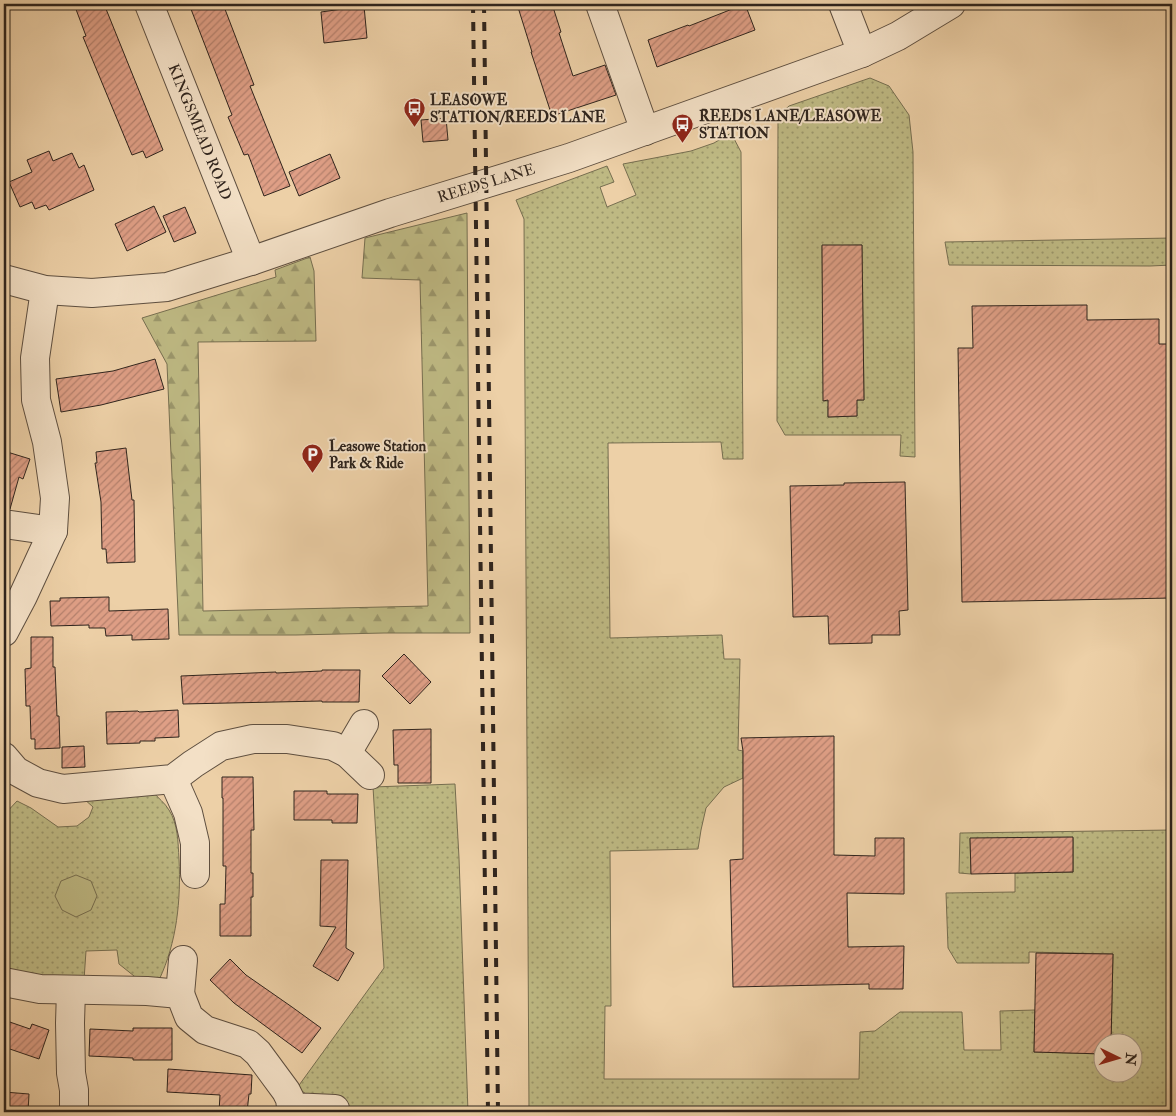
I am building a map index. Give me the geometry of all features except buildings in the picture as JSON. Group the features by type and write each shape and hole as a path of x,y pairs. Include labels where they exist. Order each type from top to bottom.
{"street":[{"name":"KINGSMEAD ROAD","path":"149,4 251,261"},
{"path":"600,4 645,131"},
{"path":"843,4 862,53"},
{"name":"REEDS LANE","path":"4,279 45,290 92,293 167,287 569,158 862,53 898,36 952,4"},
{"path":"4,632 53,531 55,498 47,442 36,400 35,358 45,290"},
{"path":"4,524 53,531"},
{"path":"347,753 364,724"},
{"path":"8,772 38,783 63,789 174,780 192,764 221,746 253,739 287,739 333,746 347,753 370,775"},
{"path":"174,780 188,812 195,843 195,874"},
{"path":"183,960 180,994 189,1017 205,1030 248,1044 258,1052 286,1091 290,1099 290,1110 335,1109"},
{"path":"4,982 40,989 147,991 180,994"},
{"path":"71,990 71,1073 74,1090 74,1112"}],"green space":[{"path":"870,78 889,86 909,115 913,152 915,457 900,456 901,435 785,435 777,421 778,116 789,106","holes":["862,245 864,400 824,401 822,246","856,405 857,416 828,417 828,406"]},
{"path":"731,133 741,152 743,459 723,459 721,442 608,443 610,638 722,635 724,659 740,659 738,750 743,751 743,778 724,787 706,808 698,849 610,851 611,1006 605,1006 604,1079 859,1079 860,1032 875,1031 900,1012 962,1012 964,1050 1001,1050 1000,1011 1035,1010 1034,1052 1094,1054 1094,1084 1144,1084 1144,1034 1111,1034 1113,954 1029,952 1029,963 957,963 948,948 946,893 1015,892 1015,873 1073,872 1073,838 970,839 971,874 959,873 960,833 1172,830 1172,1112 529,1112 524,219 516,200 607,166 614,182 600,187 607,207 636,195 623,164 691,151 714,143"},
{"path":"467,213 470,633 179,635 167,364 142,318 276,277 275,270 310,257 314,271 316,341 198,342 203,611 428,606 420,280 362,278 365,238"},
{"path":"1172,238 1172,265 1150,266 949,265 945,242"},
{"path":"455,784 468,1112 355,1112 340,1103 314,1099 297,1088 384,968 373,787"},
{"path":"153,792 172,815 177,833 179,859 179,890 174,936 159,980 144,984 119,964 117,950 86,951 84,980 4,976 4,815 17,801 31,808 58,827 77,826 89,817 93,807 83,798"},
{"path":"76,875 91,881 97,896 91,910 76,917 62,910 55,896 61,881"}],"railway":[{"path":"473,4 488,1112"},
{"path":"484,4 498,1112"}],"place":[{"name":"LEASOWE STATION/REEDS LANE","path":"414,128"},
{"name":"REEDS LANE/LEASOWE STATION","path":"683,144"},
{"name":"Leasowe Station Park & Ride","path":"313,474"}]}
